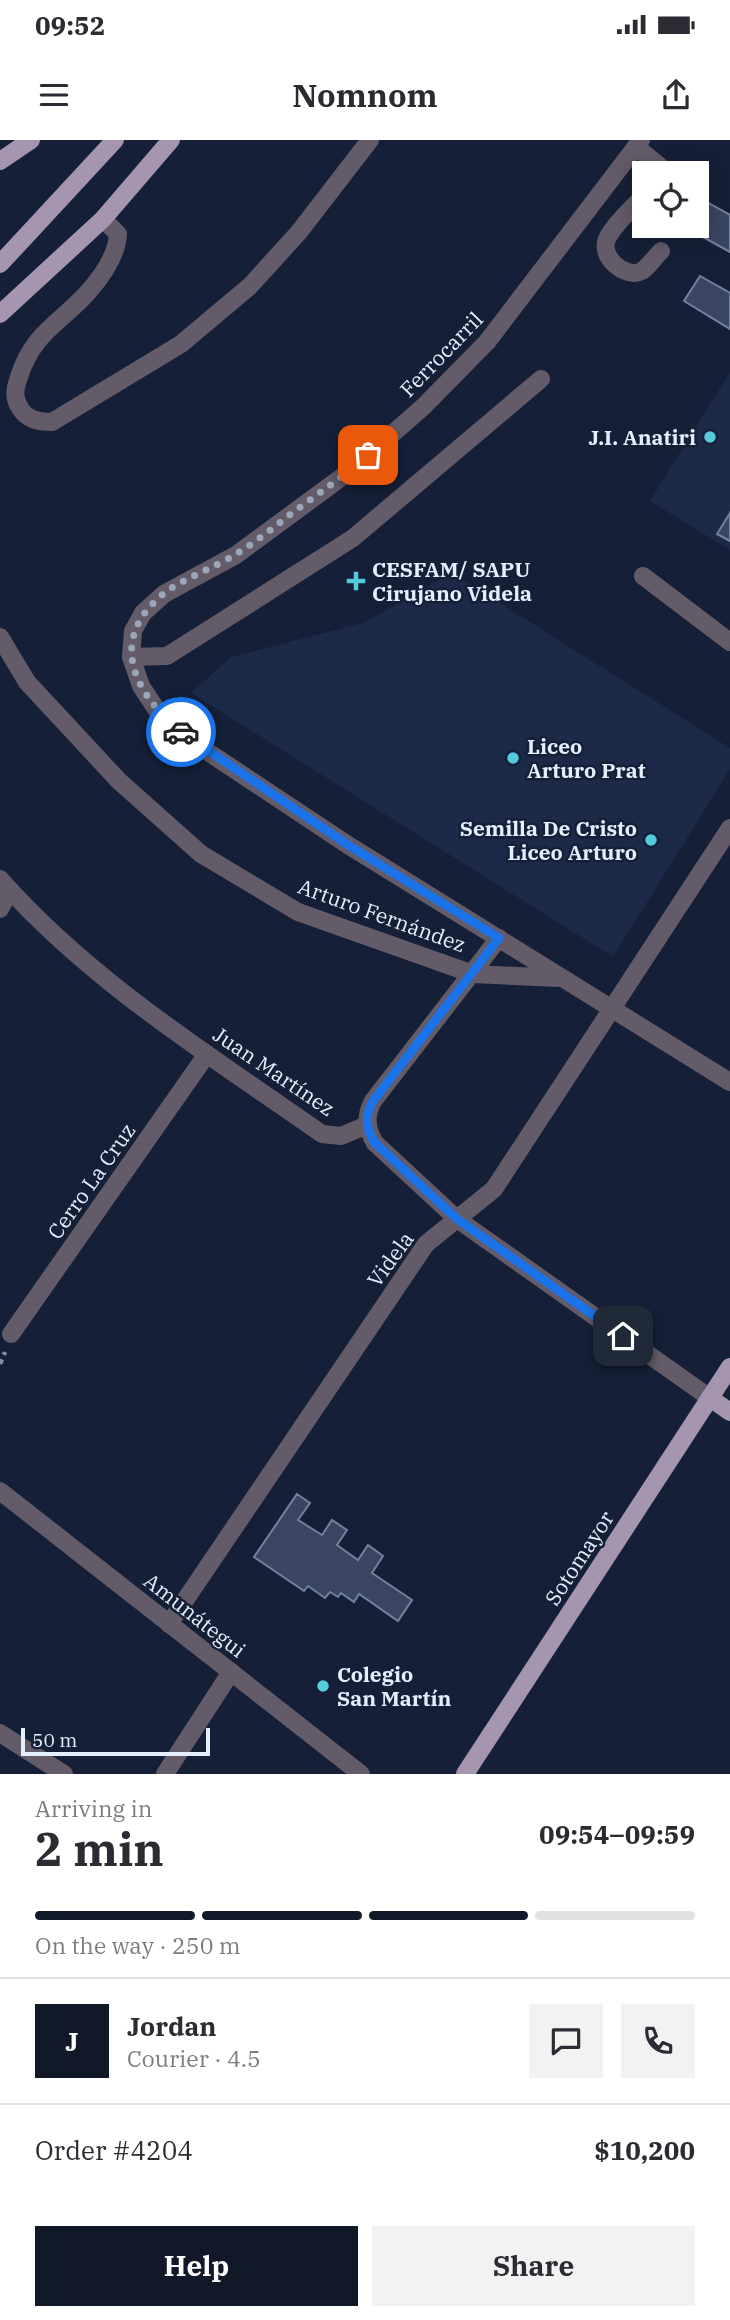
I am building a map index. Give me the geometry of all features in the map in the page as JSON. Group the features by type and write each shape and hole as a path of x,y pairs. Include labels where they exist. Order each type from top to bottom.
{"main road":[{"path":"0,161 31,140"},
{"path":"0,264 115,140"},
{"path":"0,314 103,219 171,140"},
{"name":"Sotomayor","path":"466,1774 730,1367"},
{"path":"710,1398 730,1412"}],"street":[{"path":"103,219 118,234 117,248 90,290 37,341 24,361 15,390 18,405 25,415 38,422 52,422 181,344 250,286 299,232 370,140"},
{"path":"639,144 655,161"},
{"name":"Ferrocarril","path":"133,631 143,613 164,594 236,555 350,471 423,407 487,342 639,144"},
{"path":"632,209 608,237 605,247 607,258 632,273 641,272 662,251"},
{"path":"131,657 167,656 353,538 541,379"},
{"path":"643,576 730,642"},
{"name":"Arturo Fernández","path":"133,631 131,657 141,686 160,715 193,742 348,845 730,1082"},
{"name":"Arturo Fernández","path":"0,636 27,682 119,781 201,854 298,912 474,974 563,978"},
{"name":"Videla","path":"169,1624 426,1244 494,1189 730,828"},
{"path":"0,909 5,885"},
{"name":"Juan Martínez","path":"5,885 73,951 141,1005 322,1134 341,1136 367,1125"},
{"path":"499,938 474,974 373,1101 367,1116 367,1125 375,1143 457,1219 710,1398"},
{"name":"Cerro La Cruz","path":"11,1334 207,1054"},
{"name":"Amunátegui","path":"0,1491 362,1774"},
{"path":"165,1774 231,1672"},
{"path":"0,1733 64,1774"}],"shaded area":[{"name":"J.I. Anatiri","path":"730,372 730,550 650,501"},
{"name":"Liceo Arturo Prat","path":"452,573 730,748 730,769 613,957 191,693 231,657 363,623"}],"building":[{"path":"709,203 730,215 730,252 705,238 709,238"},
{"path":"700,276 730,293 730,329 684,301"},
{"path":"730,513 730,541 717,534"},
{"path":"297,1494 310,1503 298,1520 322,1535 332,1520 347,1530 337,1545 358,1560 368,1545 383,1556 372,1573 412,1600 398,1621 359,1594 354,1602 341,1593 338,1597 330,1592 325,1598 308,1586 304,1591 254,1557"}],"way so far":[{"path":"181,732 160,715 141,686 131,657 133,631 143,613 164,594 236,555 368,455"}],"place":[{"name":"J.I. Anatiri","path":"710,437"},
{"name":"CESFAM/ SAPU Cirujano Videla","path":"356,581"},
{"name":"Liceo Arturo Prat","path":"513,758"},
{"name":"Semilla De Cristo Liceo Arturo","path":"651,840"},
{"name":"Colegio San Martín","path":"323,1686"}],"route":[{"path":"181,732 348,845 499,938 474,974 373,1101 367,1116 369,1135 457,1219 623,1336"}]}
